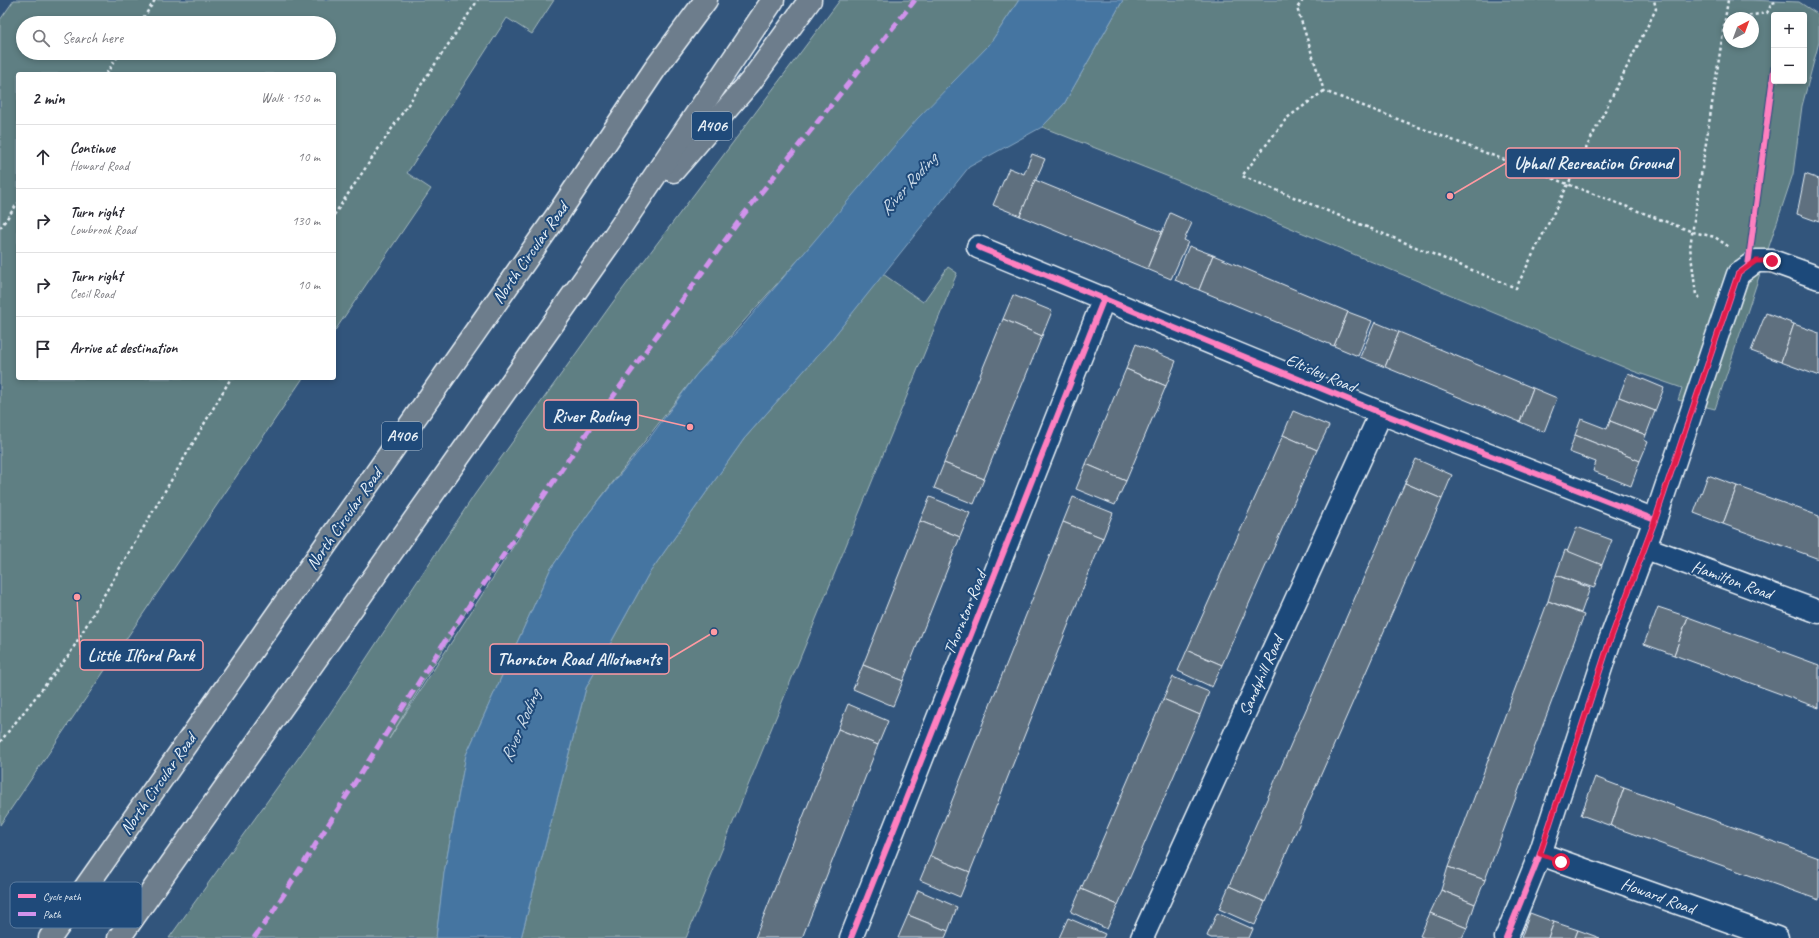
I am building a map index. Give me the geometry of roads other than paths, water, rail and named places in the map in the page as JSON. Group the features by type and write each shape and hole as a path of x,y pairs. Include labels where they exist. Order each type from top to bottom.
{"highway":[{"name":"A406","path":"655,69 695,0"},
{"name":"North Circular Road","path":"89,882 554,220 655,69 706,0"},
{"name":"A406","path":"142,905 607,247 773,0"},
{"name":"A406","path":"607,247 751,81 810,0"},
{"name":"North Circular Road","path":"50,938 57,928"},
{"name":"A406","path":"119,938 126,928"}],"street":[{"name":"Eltisley Road","path":"978,247 1381,413 1655,520"},
{"path":"1506,938 1540,854 1609,643 1646,548 1738,274 1756,261 1772,261 1819,278"},
{"name":"Thornton Road","path":"851,938 1104,298"},
{"name":"Sandyhill Road","path":"1142,938 1381,413"},
{"name":"Hamilton Road","path":"1646,548 1819,612"},
{"name":"Howard Road","path":"1540,854 1777,938"}],"water":[{"path":"1019,0 1123,0 1064,104 1042,127 969,167 831,340 744,439 648,575 586,688 521,938 436,938 444,873 466,755 550,570 589,513 651,436 696,375 745,323 917,119 989,45"}],"place":[{"name":"Uphall Recreation Ground","path":"1450,196"},
{"name":"River Roding","path":"690,427"},
{"name":"Little Ilford Park","path":"77,597"},
{"name":"Thornton Road Allotments","path":"714,632"}]}
